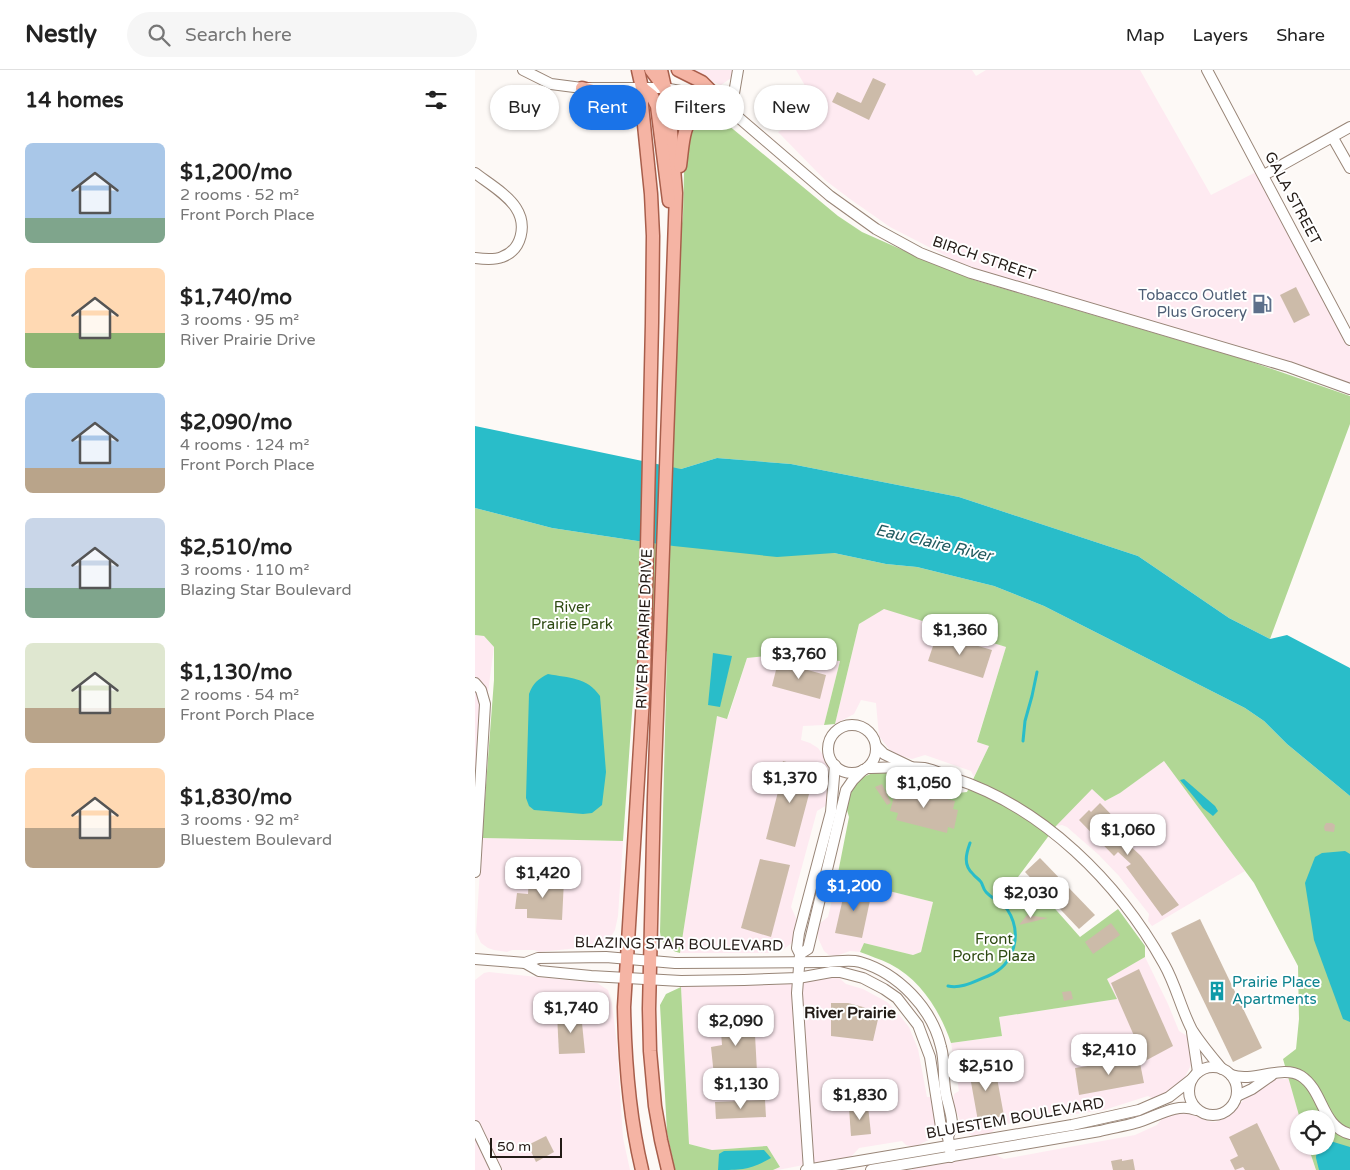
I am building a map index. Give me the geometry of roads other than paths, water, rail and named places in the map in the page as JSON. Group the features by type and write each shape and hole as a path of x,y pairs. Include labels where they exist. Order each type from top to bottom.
{"main road":[{"path":"638,70 641,85"},
{"path":"651,70 663,85"},
{"path":"661,70 664,85"},
{"path":"679,70 705,85"},
{"path":"646,91 652,96 657,106 674,235"},
{"name":"RIVER PRAIRIE DRIVE","path":"642,1170 632,1127 627,1083 624,1016 644,682 653,236 644,130"},
{"name":"RIVER PRAIRIE DRIVE","path":"668,1170 658,1123 649,1051 659,683 676,194 671,130"},
{"path":"676,194 685,130"}],"street":[{"name":"BIRCH STREET","path":"523,70 551,84 569,86"},
{"path":"735,85 738,70"},
{"name":"GALA STREET","path":"1207,70 1350,340"},
{"name":"BIRCH STREET","path":"744,122 853,214 900,243 942,263 978,276 1289,368 1350,389"},
{"path":"1264,175 1350,127"},
{"path":"1333,138 1350,168"},
{"path":"475,173 513,205 521,219 522,230 519,242 511,252 501,258 475,258"},
{"path":"475,683 481,690 485,704 475,872"},
{"path":"914,768 883,754 876,746 871,735 860,727 847,726 840,729 831,738 829,744 830,757 841,770 856,773 865,769 925,768 987,791 1043,825 1077,854 1116,894 1151,943 1172,979 1192,1029 1207,1052 1222,1069 1231,1075 1248,1078 1289,1072 1294,1073 1307,1081 1333,1125 1350,1134"},
{"path":"800,958 808,949 846,790 853,780 875,758 876,746"},
{"path":"808,1170 798,1022 797,978 800,958 797,948 799,933 831,812 835,765"},
{"name":"BLAZING STAR BOULEVARD","path":"525,963 538,958 627,958 675,962 800,958 826,962 850,960 873,967 889,976 913,995 937,1032 943,1056 945,1089 952,1126 948,1141"},
{"name":"BLAZING STAR BOULEVARD","path":"475,959 525,963 539,971 625,978 744,980 797,978 831,972 852,975 873,983 897,998 918,1025 928,1047 941,1127 948,1141 951,1157"},
{"path":"1192,1029 1195,1075"},
{"path":"1196,1110 1191,1103 1189,1095 1189,1087 1195,1075 1205,1068 1214,1067 1222,1069"},
{"path":"1231,1075 1235,1082 1237,1096 1275,1074"},
{"name":"BLUESTEM BOULEVARD","path":"808,1170 948,1141 1072,1125 1139,1110 1169,1097 1195,1075"},
{"name":"BLUESTEM BOULEVARD","path":"871,1170 1135,1123 1171,1109 1191,1108 1209,1116 1217,1116 1230,1109 1237,1096"},
{"path":"475,1126 495,1170"}],"water":[{"name":"Eau Claire River","path":"475,426 681,469 717,458 791,464 959,497 1138,556 1229,618 1270,639 1287,635 1350,668 1350,796 1287,744 1264,721 1245,708 1044,606 994,586 917,567 886,564 834,553 777,557 664,545 552,528 475,508"},
{"path":"713,653 732,656 720,707 708,705"},
{"path":"548,674 577,679 589,685 600,696 606,772 602,805 592,813 534,810 529,806 526,798 529,694 536,682"},
{"path":"1184,779 1215,806 1218,811 1213,816 1203,808 1180,780"},
{"path":"1345,851 1350,854 1350,1022 1343,1019 1314,940 1305,883 1315,857 1322,853"},
{"path":"1335,1142 1350,1147 1350,1170 1319,1170 1316,1155 1335,1155"},
{"path":"764,1150 771,1158 757,1165 740,1169 718,1170 719,1154 724,1151"}],"waterway":[{"path":"1023,741 1025,721 1037,672"},
{"path":"948,986 968,984 997,971 1005,964 1014,947 1015,928 1007,909 984,890 981,882 968,867 967,855 970,843"}],"place":[{"name":"Tobacco Outlet Plus Grocery","path":"1262,304"},
{"name":"Prairie Place Apartments","path":"1217,991"}],"district":[{"name":"River Prairie","path":"850,1012"}],"park label":[{"name":"River Prairie Park","path":"572,616"},
{"name":"Front Porch Plaza","path":"994,948"}]}
